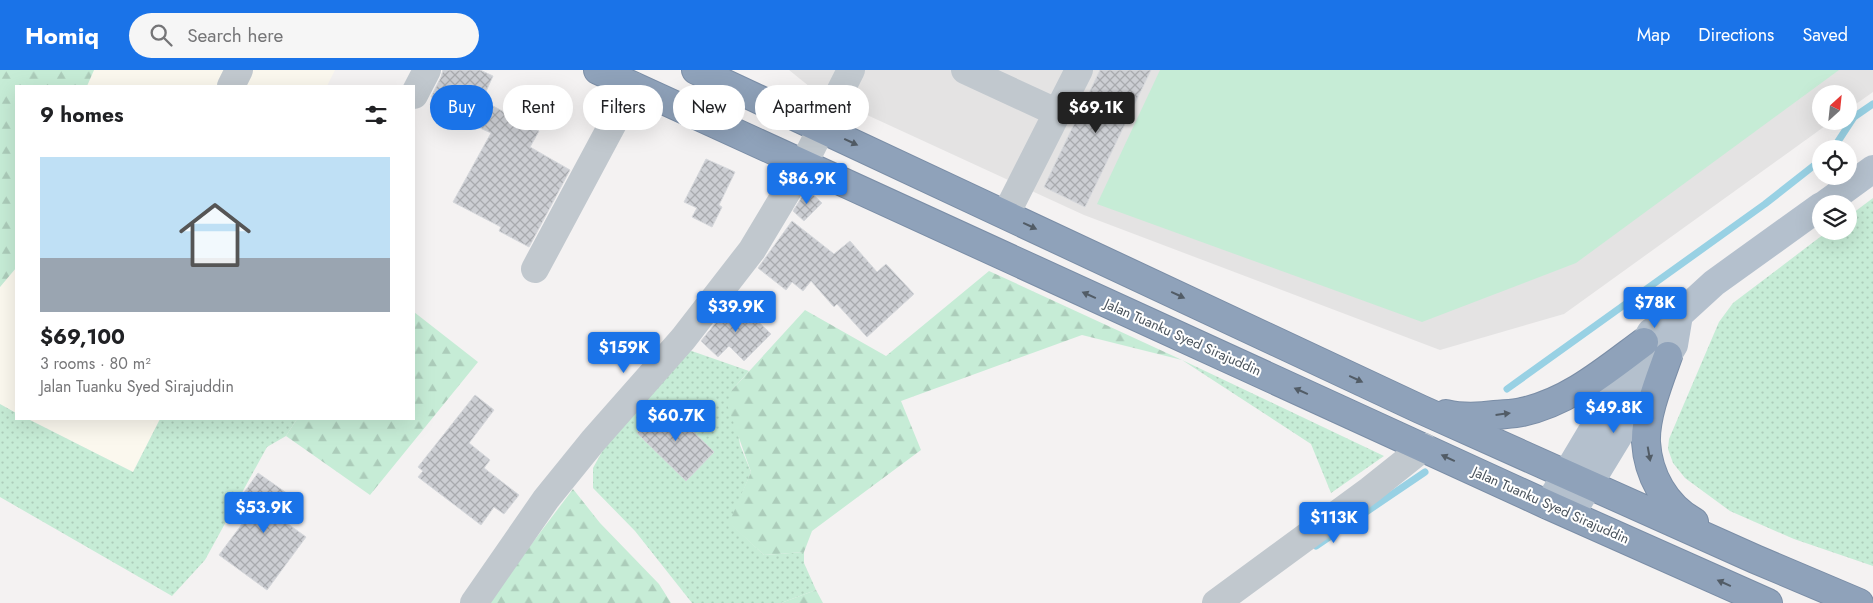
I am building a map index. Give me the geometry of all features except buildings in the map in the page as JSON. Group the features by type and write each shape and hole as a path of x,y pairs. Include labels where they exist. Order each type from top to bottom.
{"highway":[{"name":"Jalan Tuanku Syed Sirajuddin","path":"598,70 631,85"},
{"path":"696,70 755,97"},
{"name":"Jalan Tuanku Syed Sirajuddin","path":"663,100 1768,603"},
{"path":"825,130 1420,408 1576,479 1859,603"},
{"path":"1420,408 1458,417 1522,412 1552,402 1583,386 1644,342"},
{"path":"1668,356 1651,412 1646,442 1658,486 1667,501 1682,516 1755,558"}],"main road":[{"path":"1837,195 1873,169"},
{"path":"1560,509 1644,342 1651,332 1679,315 1714,283 1812,212"},
{"path":"1576,479 1668,356 1674,345 1679,315"}],"street":[{"path":"231,85 239,70"},
{"path":"415,93 427,70"},
{"path":"844,85 851,70"},
{"path":"965,70 1058,113"},
{"path":"1006,214 1079,70"},
{"path":"535,270 610,130"},
{"path":"474,603 546,499 593,441 683,339 752,250 804,165 822,130"},
{"path":"1216,603 1370,490 1424,447"}],"shaded area":[{"path":"94,70 335,70 328,85 87,85"},
{"path":"789,70 1873,70 1873,92 1858,103 1858,85 1812,85 1812,130 1820,130 1564,314 1440,350 1084,215 869,116 869,85 808,85"},
{"path":"15,269 15,412 0,404 0,287"},
{"path":"30,420 159,420 133,472"}],"green space":[{"path":"0,70 94,70 87,85 15,85 15,269 0,287"},
{"path":"1160,70 1839,70 1819,85 1812,85 1812,90 1576,263 1422,322 1097,204"},
{"path":"1873,198 1873,566 1794,539 1730,511 1685,478 1673,463 1668,449 1669,439 1719,322 1733,303 1816,240 1857,240 1857,210"},
{"path":"989,271 1182,360 1082,335 901,401 921,450 812,531 804,552 764,555 729,523 751,472 727,404 732,390 805,310 886,356"},
{"path":"415,313 478,362 370,495 286,436 296,420 415,420"},
{"path":"686,349 749,371 732,390 740,445 751,472 730,523 764,555 804,552 804,563 816,590 781,603 692,603 635,531 593,488 593,468 604,448"},
{"path":"1182,360 1384,456 1331,493 1311,444"},
{"path":"0,404 15,412 15,420 30,420 133,472 159,420 296,420 286,436 267,447 205,560 172,596 0,497"},
{"path":"573,489 600,523 659,584 671,603 487,603"},
{"path":"816,590 823,603 781,603"}],"waterway":[{"path":"1839,140 1854,117 1873,104"},
{"path":"1507,389 1765,204 1812,167"},
{"path":"1316,546 1425,472"}]}
